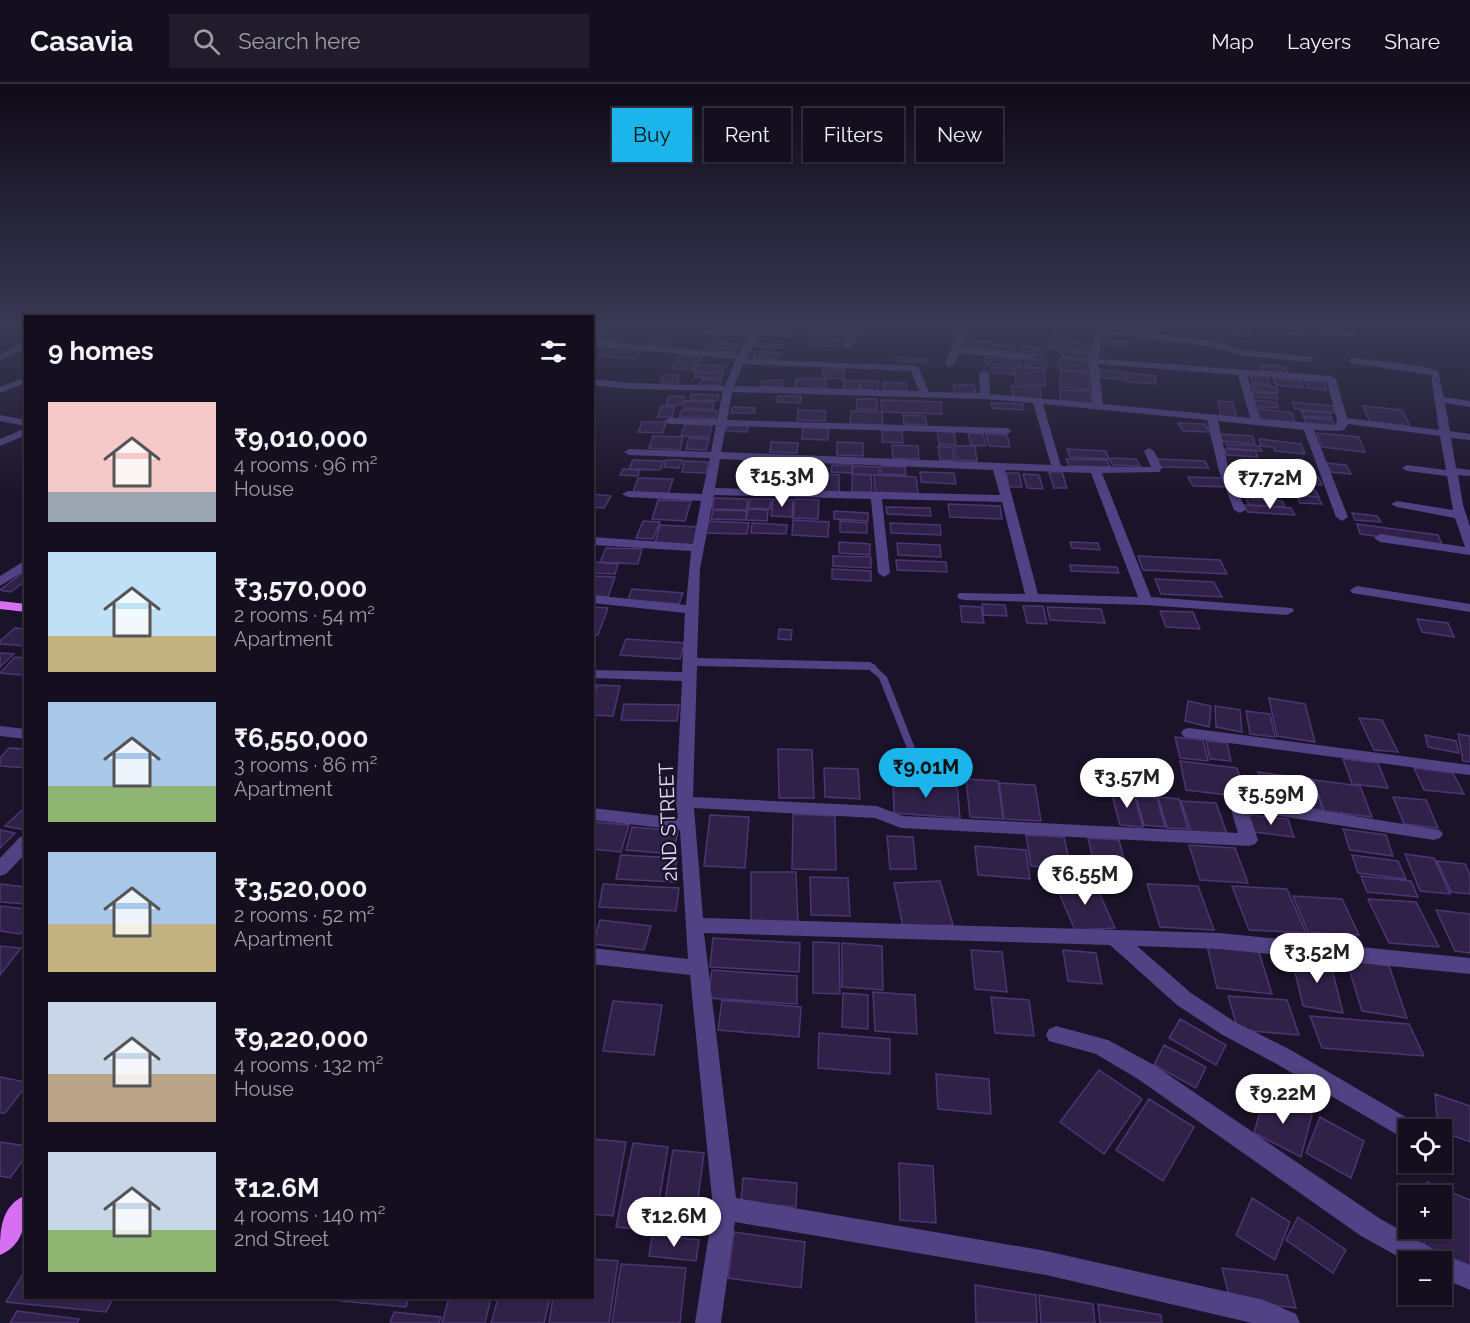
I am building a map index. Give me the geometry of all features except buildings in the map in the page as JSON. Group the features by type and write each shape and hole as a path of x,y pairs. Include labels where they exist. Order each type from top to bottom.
{"main road":[{"path":"0,605 24,608"},
{"path":"0,1243 24,1210"}],"street":[{"path":"619,385 926,396 985,396 1308,427 1340,428 1342,420 1470,436"},
{"name":"2ND STREET","path":"708,1323 725,1208 694,925 688,825 684,802 694,569 730,385"},
{"path":"922,385 926,396"},
{"path":"985,385 985,396"},
{"path":"1096,385 1098,407"},
{"path":"1248,385 1256,422"},
{"path":"1333,385 1343,423"},
{"path":"1438,385 1444,433 1460,515 1470,545"},
{"path":"1441,400 1470,404"},
{"path":"1037,402 1057,469"},
{"path":"0,418 24,423"},
{"path":"1212,418 1224,471 1239,510"},
{"path":"669,421 1007,431"},
{"path":"1308,427 1342,516"},
{"path":"0,443 24,432"},
{"path":"629,452 1057,469 1155,470 1157,468 1149,451"},
{"path":"998,466 1032,597"},
{"path":"1407,468 1470,473"},
{"path":"1095,470 1146,602"},
{"path":"628,494 876,495 1005,499"},
{"path":"876,495 884,573"},
{"path":"1397,504 1460,515"},
{"path":"1380,538 1470,551"},
{"path":"594,541 698,548"},
{"path":"0,582 24,565"},
{"path":"1357,590 1470,608"},
{"path":"964,596 1146,602 1287,612"},
{"path":"594,599 693,610"},
{"path":"594,674 690,669 870,666"},
{"path":"0,731 24,734"},
{"path":"1190,733 1470,770"},
{"path":"684,802 877,812 901,822 1249,840 1237,803 1434,834"},
{"path":"594,814 688,825"},
{"path":"0,869 24,843"},
{"path":"694,925 1219,941 1470,966"},
{"path":"1115,938 1184,999 1228,1029 1282,1056 1398,1124"},
{"path":"594,956 699,968"},
{"path":"1056,1035 1101,1046 1146,1072 1370,1227 1413,1251"},
{"path":"725,1208 1047,1263 1264,1313 1287,1323"},
{"path":"1452,1270 1470,1278"}],"lane":[{"path":"870,666 883,677 914,756"}]}
